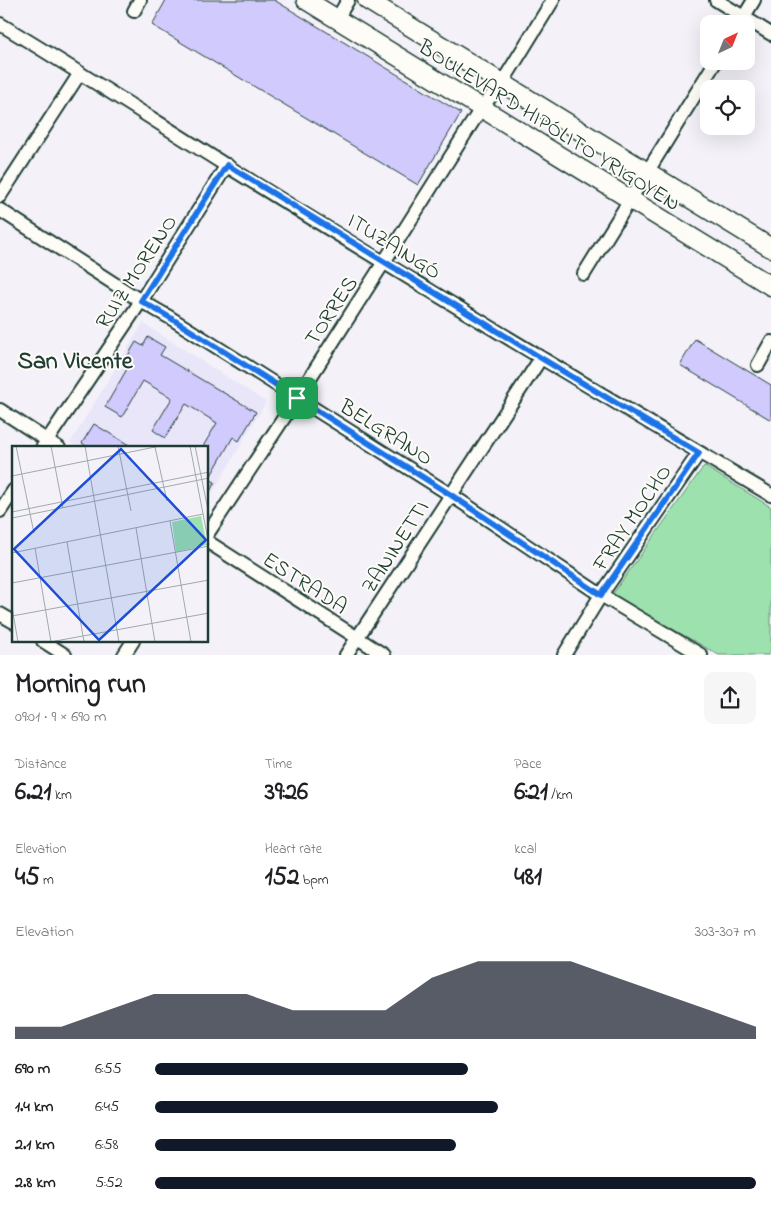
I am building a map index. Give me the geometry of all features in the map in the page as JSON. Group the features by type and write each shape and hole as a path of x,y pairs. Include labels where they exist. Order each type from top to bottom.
{"main road":[{"name":"BOULEVARD HIPÓLITO YRIGOYEN","path":"306,0 771,286"},
{"name":"BOULEVARD HIPÓLITO YRIGOYEN","path":"367,0 771,248"}],"street":[{"path":"337,19 348,0"},
{"name":"TORRES","path":"209,530 297,398 482,107 502,83 553,0"},
{"path":"716,0 736,15"},
{"path":"745,15 754,0"},
{"name":"ITUZAINGÓ","path":"0,24 541,358 771,495"},
{"path":"755,26 771,34"},
{"path":"584,274 710,70"},
{"path":"0,196 80,72"},
{"name":"RUIZ MORENO","path":"44,444 141,301 227,165"},
{"name":"BELGRANO","path":"0,210 141,301 451,495 601,595 701,655"},
{"path":"758,365 771,342"},
{"name":"ZANINETTI","path":"346,655 541,358"},
{"path":"0,410 44,444"},
{"name":"FRAY MOCHO","path":"564,655 601,595 699,453"},
{"path":"0,511 12,493"},
{"name":"ESTRADA","path":"209,543 384,655"},
{"path":"0,614 12,621"},
{"path":"44,642 64,655"},
{"path":"124,655 132,642"}],"shaded area":[{"path":"143,323 266,402 209,499 209,446 75,446 70,443"}],"green space":[{"path":"704,466 771,507 771,650 768,655 719,655 612,595"}],"building":[{"path":"166,0 274,0 461,113 418,185 152,25"},
{"path":"148,337 165,347 160,355 256,412 239,441 233,437 209,479 209,446 203,446 217,423 186,404 165,438 153,430 172,398 143,381 122,417 105,407 131,362 126,359 136,342 143,346"},
{"path":"695,339 771,385 771,420 680,365"},
{"path":"94,424 131,446 86,446 82,443"},
{"path":"209,479 215,482 209,493"}],"district":[{"name":"San Vicente","path":"75,360"}],"route":[{"path":"227,165 699,453 601,595 451,495 297,398 141,301 227,165"}]}
